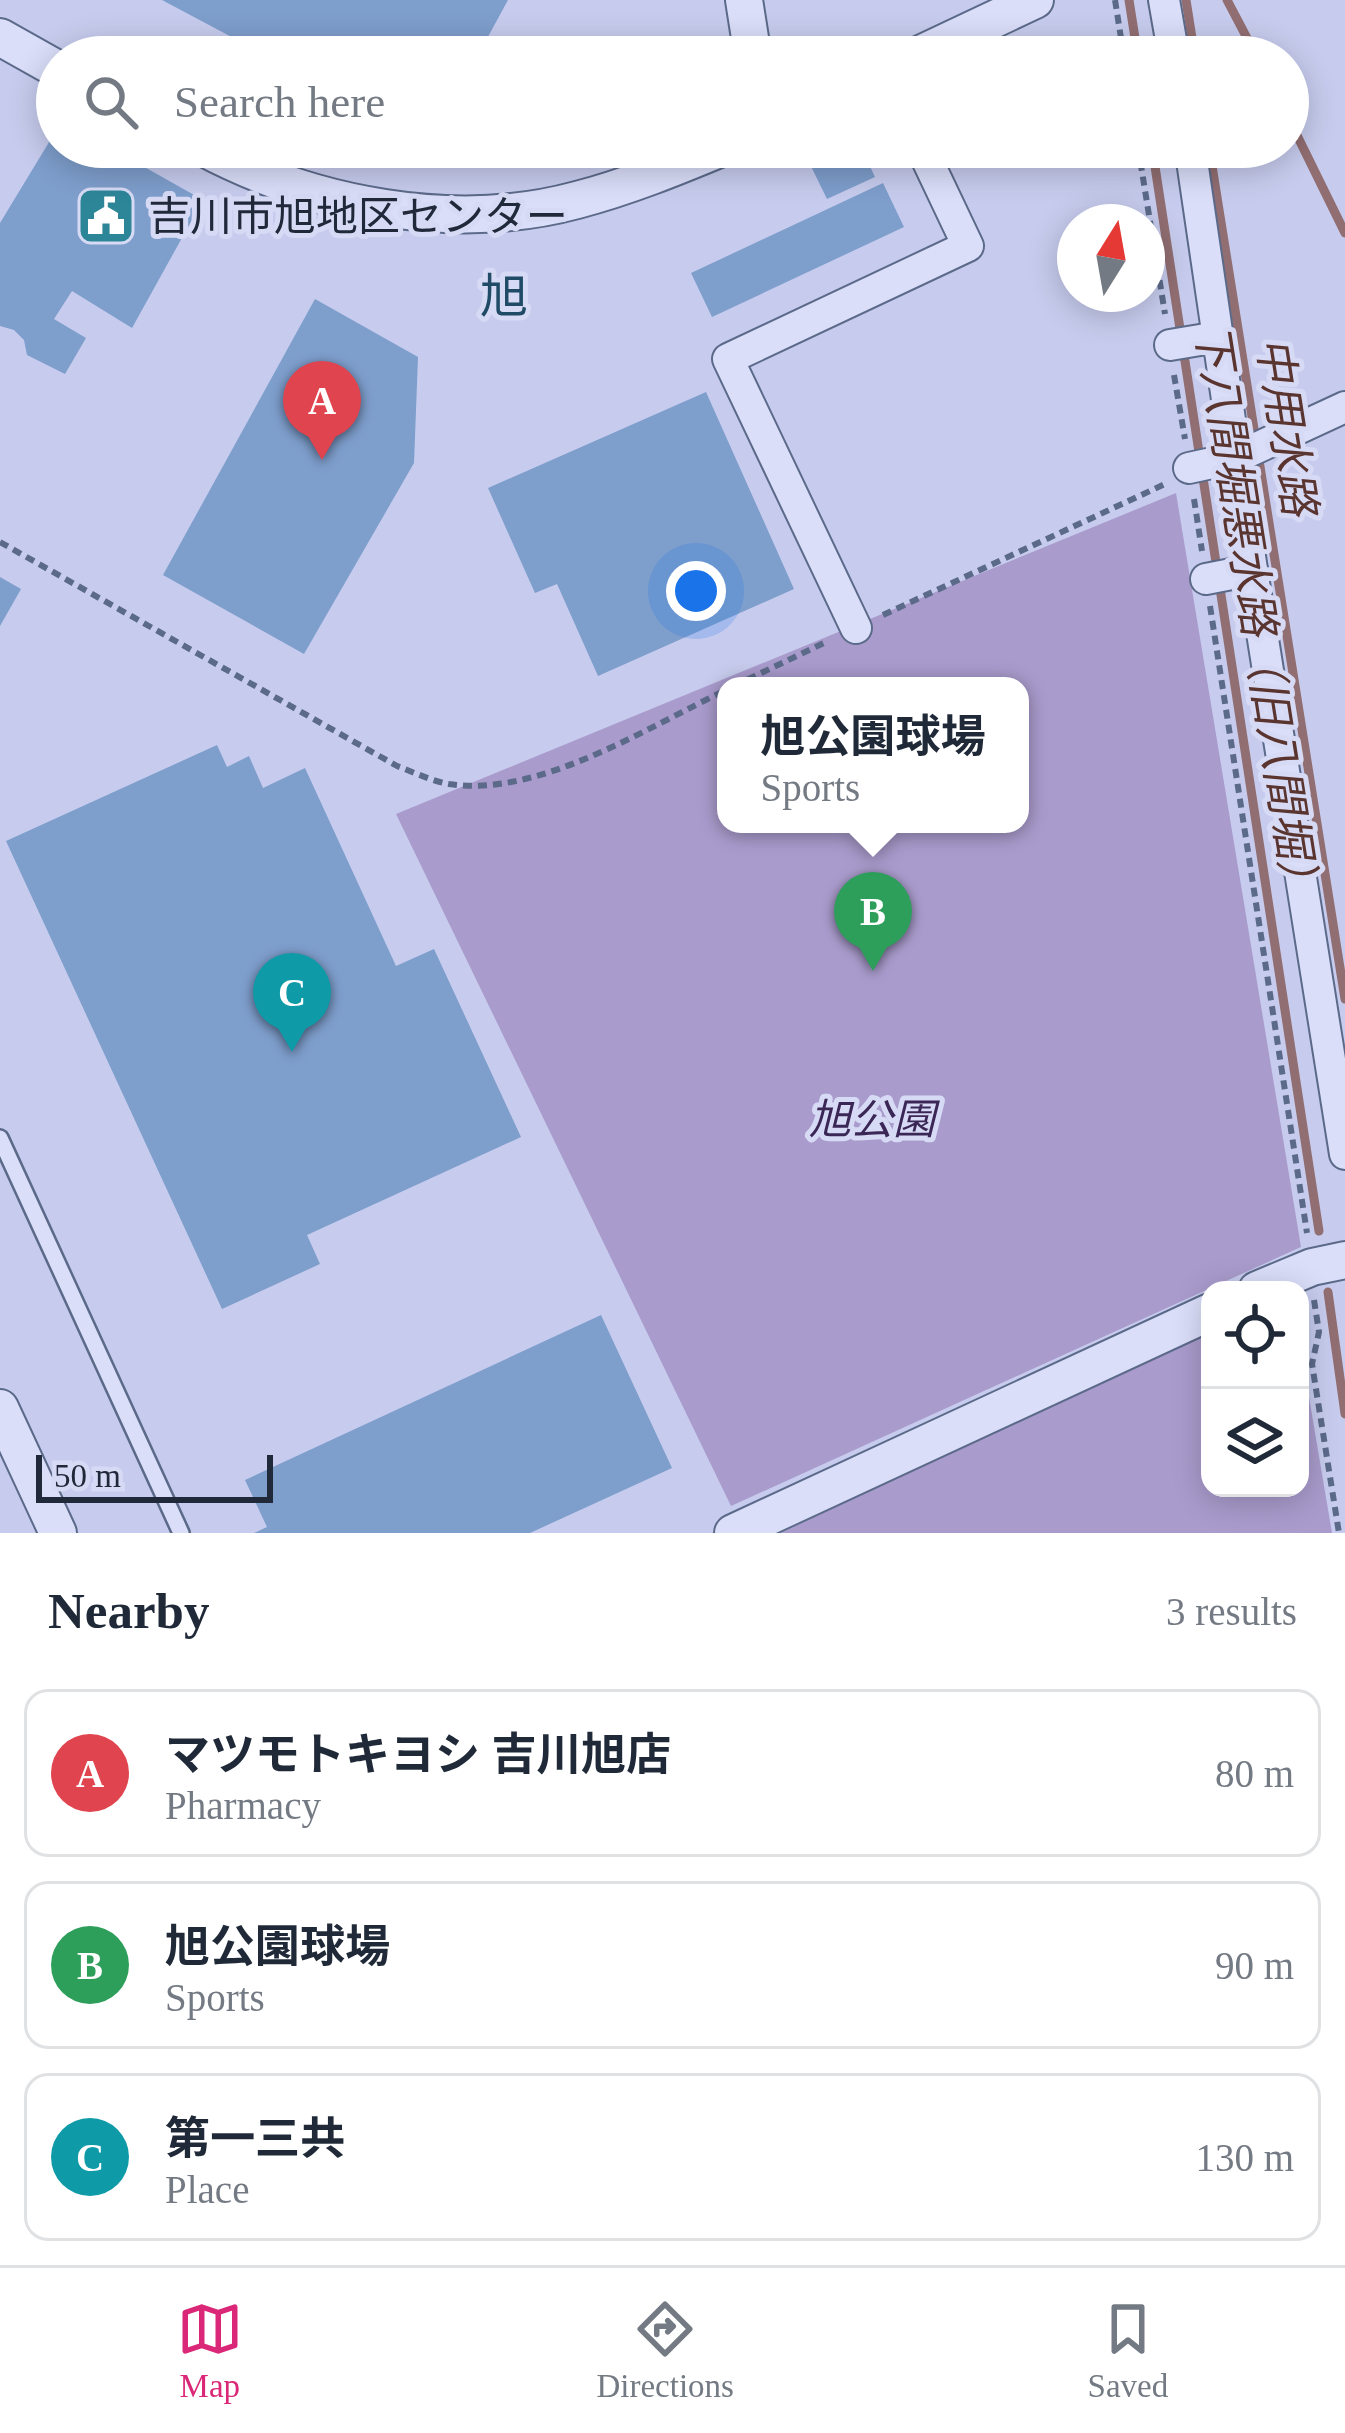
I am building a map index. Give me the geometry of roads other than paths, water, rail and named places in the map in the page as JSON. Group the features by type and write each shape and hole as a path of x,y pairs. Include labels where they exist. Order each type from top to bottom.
{"street":[{"path":"744,0 750,36"},
{"path":"959,36 1035,0"},
{"path":"1164,0 1170,36"},
{"path":"0,37 36,57"},
{"path":"249,168 330,196 439,213 507,213 575,201 666,168"},
{"path":"856,628 728,359 968,246 931,168"},
{"path":"1193,168 1345,1154"},
{"path":"1170,345 1218,337"},
{"path":"1190,470 1235,458 1345,407"},
{"path":"1206,579 1252,570"},
{"path":"1281,1281 1329,1263"},
{"path":"733,1533 1201,1316"},
{"path":"0,1408 58,1533"}],"lane":[{"path":"0,1138 181,1533"}],"waterway":[{"name":"下八間堀悪水路（旧八間堀）","path":"1129,0 1135,36"},
{"name":"中用水路","path":"1186,0 1192,36"},
{"path":"1227,0 1246,36"},
{"path":"1309,160 1345,233"},
{"name":"下八間堀悪水路（旧八間堀）","path":"1155,168 1319,1231"},
{"name":"中用水路","path":"1212,168 1345,999"},
{"name":"下八間堀悪水路（旧八間堀）","path":"1328,1292 1345,1414"}],"place":[{"name":"吉川市旭地区センター","path":"106,216"},
{"name":"マツモトキヨシ 吉川旭店","path":"322,460"},
{"name":"旭公園球場","path":"873,971"},
{"name":"第一三共","path":"292,1052"}],"district":[{"name":"旭","path":"504,296"}],"park label":[{"name":"旭公園","path":"872,1119"}]}
